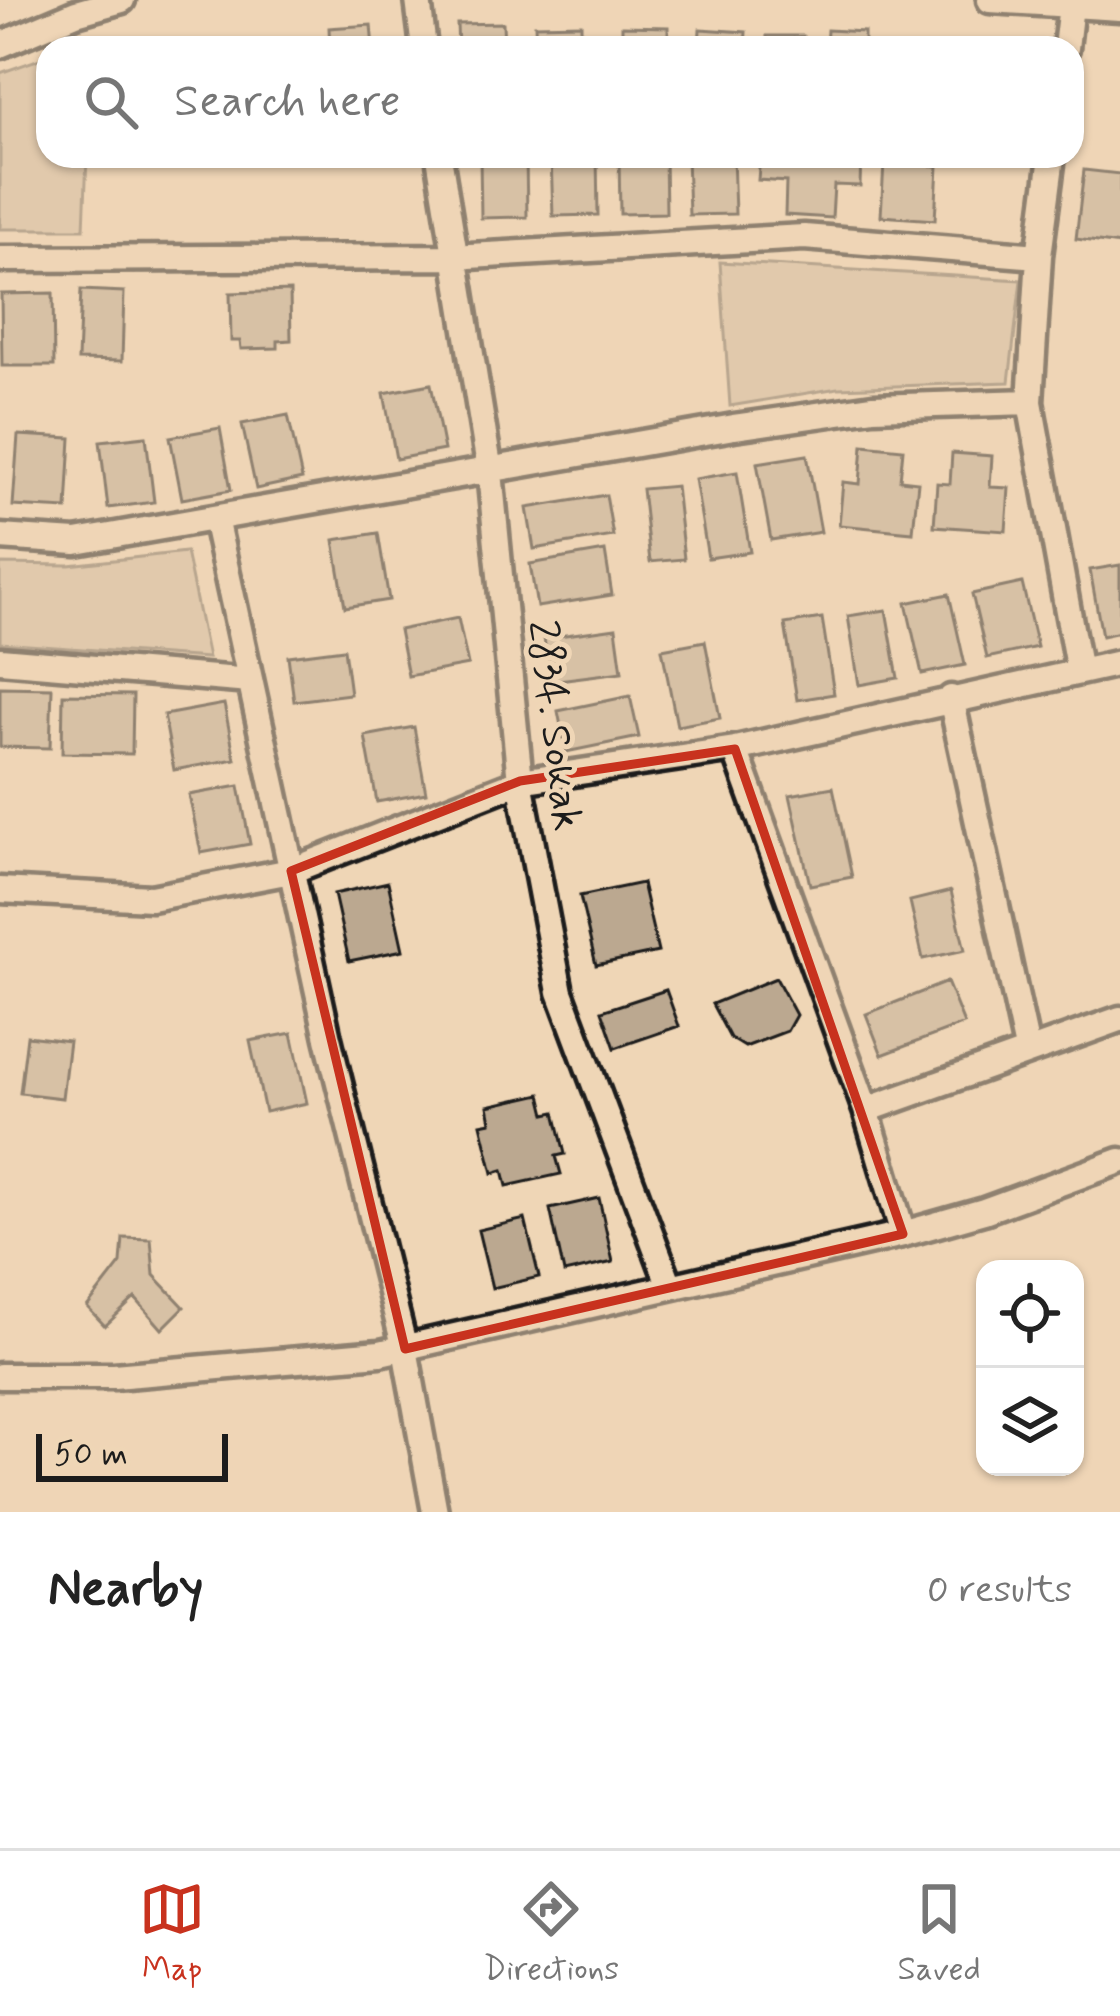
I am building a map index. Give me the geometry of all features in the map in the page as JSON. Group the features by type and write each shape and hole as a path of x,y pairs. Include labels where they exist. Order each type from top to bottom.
{"street":[{"path":"0,45 76,13 122,0"},
{"path":"418,0 422,36"},
{"path":"990,0 1120,8"},
{"path":"1068,36 1072,5"},
{"name":"2834. Sokak","path":"441,168 490,472 520,782 560,992 670,1286"},
{"path":"1050,168 1039,256 1030,402 1078,672"},
{"path":"0,259 452,257 804,237 1039,256"},
{"path":"0,537 76,542 873,407 1030,402"},
{"path":"214,518 328,1038 405,1349 435,1512"},
{"path":"0,660 250,681"},
{"path":"0,890 151,898 291,871 520,782 735,749 1120,663"},
{"path":"951,698 1028,1049"},
{"path":"735,749 866,1110 903,1234"},
{"path":"866,1110 1120,1019"},
{"path":"0,1376 114,1376 405,1349 903,1234 1120,1161"}],"highlighted area":[{"path":"735,749 903,1234 405,1349 291,871 520,781"}],"shaded area":[{"path":"36,60 36,168 87,168 84,229 0,229 0,73"},
{"path":"720,262 1021,280 1009,382 838,388 730,406"},
{"path":"186,552 208,658 0,643 0,564 69,565"}],"building":[{"path":"503,23 504,36 458,36 457,24"},
{"path":"581,24 581,36 535,36 535,25"},
{"path":"371,25 372,36 329,36 329,28"},
{"path":"622,26 668,27 668,36 622,36"},
{"path":"700,29 746,32 746,36 700,36"},
{"path":"827,30 864,32 864,36 827,36"},
{"path":"480,168 526,168 527,217 481,218"},
{"path":"551,168 597,168 598,215 553,216"},
{"path":"619,168 665,168 666,213 620,214"},
{"path":"687,168 733,168 735,214 689,215"},
{"path":"759,168 861,168 860,186 834,185 832,218 785,215 786,182 758,180"},
{"path":"884,168 938,168 935,220 881,216"},
{"path":"1084,170 1120,174 1120,245 1076,239"},
{"path":"81,290 124,292 122,361 78,360"},
{"path":"290,291 291,340 278,341 278,348 241,349 240,341 231,341 230,293"},
{"path":"53,293 54,366 2,366 1,294"},
{"path":"431,384 444,450 396,459 384,393"},
{"path":"288,415 302,479 256,489 242,424"},
{"path":"220,428 231,490 182,499 170,437"},
{"path":"18,435 71,438 67,509 13,506"},
{"path":"146,436 154,502 108,508 100,441"},
{"path":"863,445 903,449 900,480 918,482 913,532 839,525 843,482 860,484"},
{"path":"952,453 992,456 990,487 1009,488 1006,531 934,526 937,483 950,484"},
{"path":"807,455 821,532 771,540 757,463"},
{"path":"737,472 750,552 708,558 695,479"},
{"path":"676,486 684,559 650,562 642,489"},
{"path":"606,495 613,536 534,549 527,508"},
{"path":"378,533 389,600 345,607 334,540"},
{"path":"605,551 612,595 537,607 530,564"},
{"path":"1120,565 1120,632 1102,636 1090,570"},
{"path":"1022,583 1037,647 987,658 972,594"},
{"path":"949,594 965,665 922,674 906,603"},
{"path":"886,610 898,678 859,685 848,616"},
{"path":"458,618 468,665 408,676 399,630"},
{"path":"822,618 834,694 797,700 785,624"},
{"path":"616,628 622,672 550,681 544,638"},
{"path":"705,641 720,718 677,726 662,649"},
{"path":"344,649 350,694 294,701 288,656"},
{"path":"0,687 52,688 50,748 0,747"},
{"path":"63,694 133,695 132,754 62,753"},
{"path":"630,696 639,737 566,752 558,711"},
{"path":"224,704 235,759 174,770 164,715"},
{"path":"414,727 426,793 377,802 365,736"},
{"path":"239,786 250,844 201,853 189,795"},
{"path":"833,787 852,877 810,885 790,795"},
{"path":"388,882 403,950 349,961 334,894"},
{"path":"642,883 658,952 596,965 580,896"},
{"path":"951,891 965,950 923,959 910,901"},
{"path":"776,978 796,1015 787,1031 745,1047 730,1038 712,1004"},
{"path":"947,982 964,1024 882,1055 866,1014"},
{"path":"666,990 679,1026 615,1048 602,1011"},
{"path":"292,1033 307,1103 265,1112 250,1041"},
{"path":"27,1036 69,1041 62,1098 20,1093"},
{"path":"541,1094 546,1114 555,1112 565,1154 556,1156 561,1174 507,1186 503,1170 493,1173 481,1124 491,1122 488,1106"},
{"path":"599,1198 613,1262 564,1273 550,1209"},
{"path":"525,1219 539,1277 492,1288 478,1230"},
{"path":"123,1238 151,1239 154,1275 184,1307 162,1329 135,1298 105,1326 87,1307 121,1263"}]}
